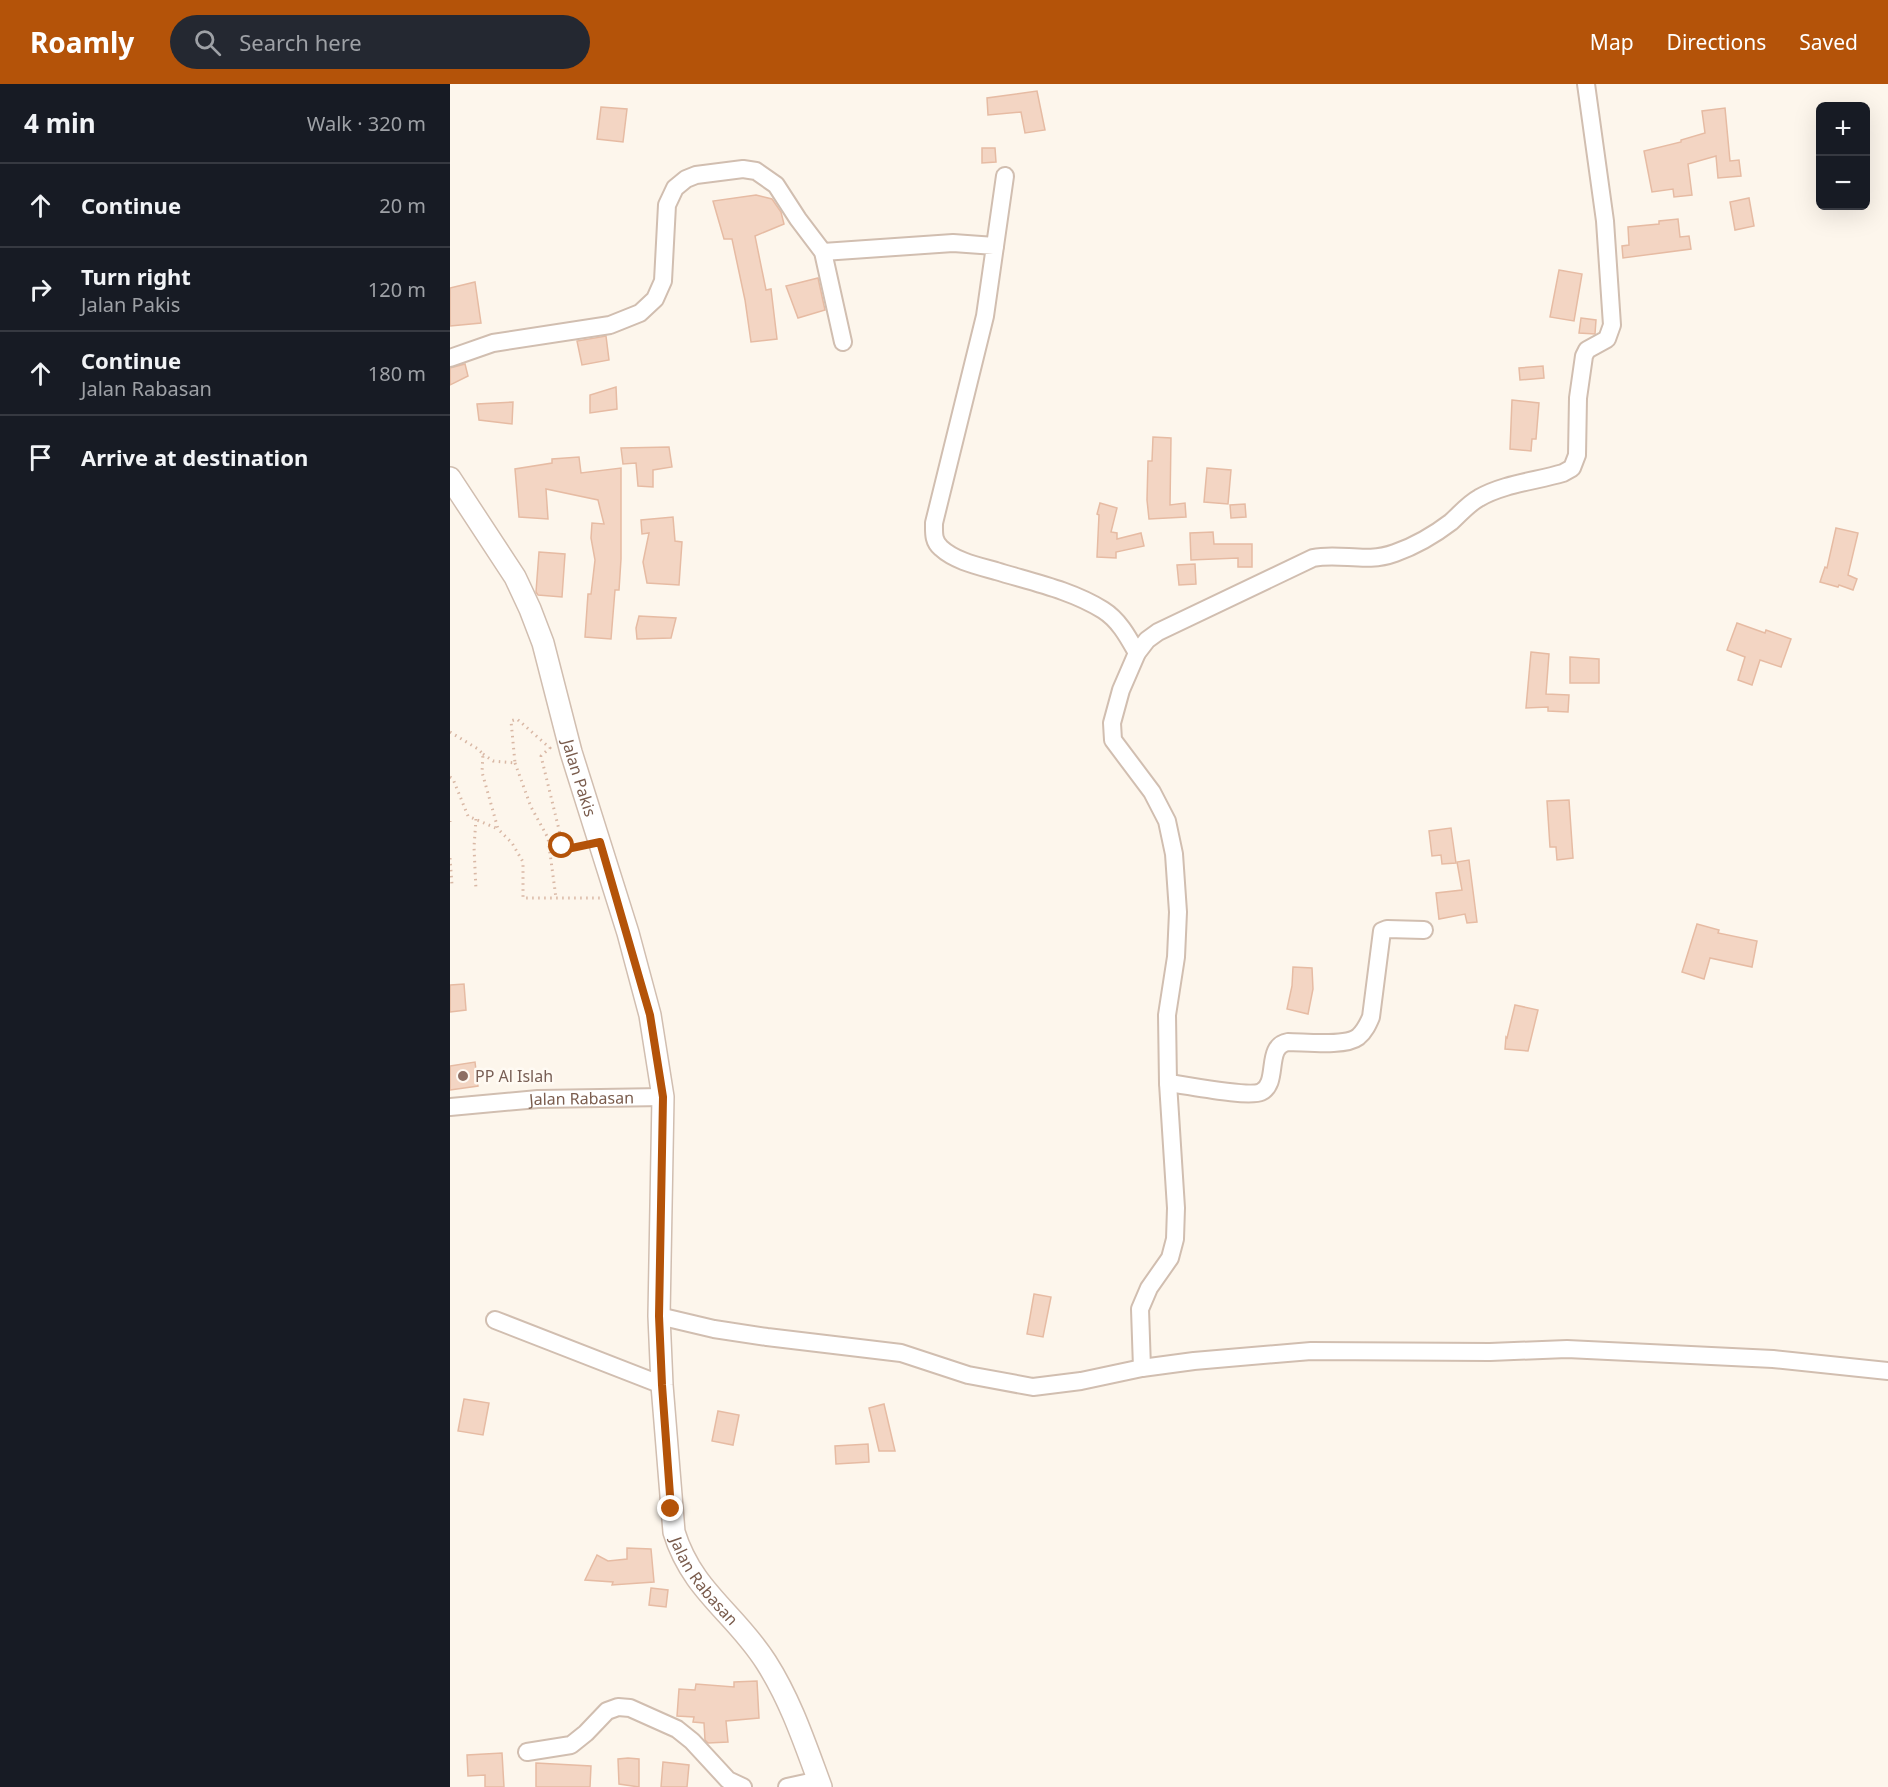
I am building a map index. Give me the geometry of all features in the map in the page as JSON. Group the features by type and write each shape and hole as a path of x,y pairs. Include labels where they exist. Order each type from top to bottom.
{"street":[{"path":"1142,1368 1140,1309 1149,1288 1170,1258 1175,1239 1176,1208 1168,1083 1167,1015 1176,957 1178,912 1174,854 1167,821 1152,792 1113,740 1111,732 1121,690 1137,653 1147,640 1158,632 1313,558 1329,556 1366,559 1397,553 1441,529 1473,502 1489,494 1563,473 1572,468 1578,448 1578,398 1584,356 1587,350 1607,339 1612,325 1605,221 1586,84"},
{"path":"450,358 494,343 610,325 640,313 655,299 663,281 665,229 670,196 681,182 696,175 743,169 756,171 776,185 823,252 843,342"},
{"path":"1005,176 985,316 934,523 935,540 952,556 1061,591 1104,611 1115,620 1137,653"},
{"path":"823,252 953,243 995,246"},
{"name":"Jalan Pakis","path":"450,478 514,577 543,643 571,752 617,898 650,1015 663,1097"},
{"path":"1168,1083 1240,1093 1260,1092 1267,1086 1276,1052 1281,1044 1345,1042 1354,1039 1362,1033 1371,1017 1382,931 1387,928 1424,930"},
{"name":"Jalan Rabasan","path":"450,1107 538,1099 663,1097 659,1316 674,1532 680,1551 698,1582 737,1624 765,1661 800,1729 820,1784"},
{"path":"659,1316 714,1329 901,1353 968,1375 1033,1387 1081,1382 1142,1368 1286,1352 1491,1352 1567,1349 1773,1359 1888,1371"},
{"path":"495,1320 662,1385"},
{"path":"527,1752 571,1745 607,1711 618,1707 630,1708 677,1730 692,1741 728,1780 742,1787"},
{"path":"787,1787 820,1784"}],"path":[{"path":"556,898 549,838 531,807 515,763 511,721 517,719 550,748 541,756 562,846 567,849 600,842"},
{"path":"450,732 493,761 515,763"},
{"path":"483,754 482,772 498,829"},
{"path":"450,777 453,779 468,816 498,829 512,843 524,862 523,898 617,898"},
{"path":"476,819 474,848 476,890"},
{"path":"450,858 452,885"}],"building":[{"path":"1037,91 1045,130 1025,133 1021,112 988,115 987,98"},
{"path":"601,107 627,109 623,142 597,139"},
{"path":"1725,108 1730,161 1739,160 1741,176 1718,178 1716,156 1688,164 1692,195 1674,197 1673,189 1652,192 1644,151 1681,142 1681,140 1705,133 1702,111"},
{"path":"982,148 995,148 996,162 982,163"},
{"path":"756,195 772,199 781,212 784,224 755,236 766,290 771,289 777,339 751,342 732,239 724,239 713,201"},
{"path":"1749,198 1754,226 1735,230 1730,202"},
{"path":"1678,219 1680,237 1689,236 1691,249 1623,258 1622,246 1629,245 1628,227 1659,224 1659,221"},
{"path":"1559,270 1582,274 1574,321 1550,317"},
{"path":"818,278 825,310 798,318 786,286"},
{"path":"475,282 481,323 450,326 450,288"},
{"path":"1581,318 1596,320 1595,334 1579,333"},
{"path":"606,336 609,360 582,365 577,341"},
{"path":"465,364 468,376 450,385 450,368"},
{"path":"1543,366 1544,378 1520,380 1519,368"},
{"path":"616,387 617,409 590,413 590,395"},
{"path":"1512,400 1539,403 1536,439 1532,439 1531,451 1510,449"},
{"path":"513,402 512,424 479,420 477,404"},
{"path":"1153,437 1171,438 1170,505 1185,503 1186,517 1149,519 1148,461 1152,461"},
{"path":"669,447 672,467 653,470 653,487 638,486 636,463 623,464 621,448"},
{"path":"579,457 581,473 621,468 621,559 619,590 615,590 611,639 585,637 588,594 591,594 595,560 591,538 592,523 604,524 598,500 546,489 548,519 519,517 515,469 552,463 552,459"},
{"path":"1207,468 1231,470 1228,504 1204,502"},
{"path":"1100,503 1117,508 1111,532 1117,533 1117,539 1141,533 1144,546 1116,552 1116,558 1097,557 1099,515 1097,514"},
{"path":"1245,504 1246,517 1231,518 1230,505"},
{"path":"673,517 675,541 682,542 679,585 647,583 643,562 649,533 642,534 641,520"},
{"path":"1836,528 1858,533 1848,575 1857,579 1853,590 1820,582 1825,567 1827,568"},
{"path":"1213,532 1214,544 1252,544 1252,567 1238,567 1238,558 1191,560 1190,533"},
{"path":"539,552 565,554 562,597 538,595 536,592"},
{"path":"1195,564 1196,584 1179,585 1177,565"},
{"path":"639,616 676,618 671,638 637,639 636,628"},
{"path":"1737,623 1791,639 1781,667 1760,660 1752,685 1738,680 1745,657 1727,650"},
{"path":"1531,652 1549,654 1546,694 1569,695 1568,712 1548,711 1548,707 1526,708"},
{"path":"1570,657 1599,659 1599,683 1570,683"},
{"path":"1569,800 1573,858 1557,860 1556,847 1550,847 1547,801"},
{"path":"1451,828 1456,863 1442,864 1441,855 1432,856 1429,831"},
{"path":"1469,860 1477,922 1467,923 1465,914 1439,919 1436,893 1462,890 1457,862"},
{"path":"1697,924 1719,930 1718,933 1757,941 1752,967 1710,958 1704,979 1682,972"},
{"path":"1293,967 1312,968 1313,989 1308,1014 1287,1009"},
{"path":"464,984 466,1010 450,1012 450,985"},
{"path":"1515,1005 1538,1010 1528,1051 1505,1049"},
{"name":"PP Al Islah","path":"475,1062 478,1086 450,1090 450,1066"},
{"path":"1034,1294 1051,1297 1043,1337 1027,1334"},
{"path":"464,1399 489,1403 483,1435 458,1431"},
{"path":"884,1404 895,1451 879,1451 869,1408"},
{"path":"718,1411 739,1415 733,1445 712,1441"},
{"path":"868,1444 869,1462 836,1464 835,1446"},
{"path":"627,1548 651,1549 654,1582 612,1585 613,1582 585,1580 597,1555 608,1561 627,1559"},
{"path":"651,1588 668,1590 666,1607 649,1605"},
{"path":"757,1681 759,1718 726,1721 728,1742 708,1743 705,1740 704,1723 693,1722 694,1717 677,1716 679,1689 695,1690 696,1684 734,1687 734,1682"},
{"path":"502,1753 504,1787 485,1787 485,1775 468,1776 467,1755"},
{"path":"618,1759 639,1759 639,1787 619,1784"},
{"path":"663,1762 689,1765 687,1787 661,1787"},
{"path":"536,1763 591,1766 590,1787 536,1787"}],"place":[{"name":"PP Al Islah","path":"463,1076"}],"route":[{"path":"562,846 567,849 600,842 650,1015 658,1060 663,1097 659,1316 671,1509"}]}
